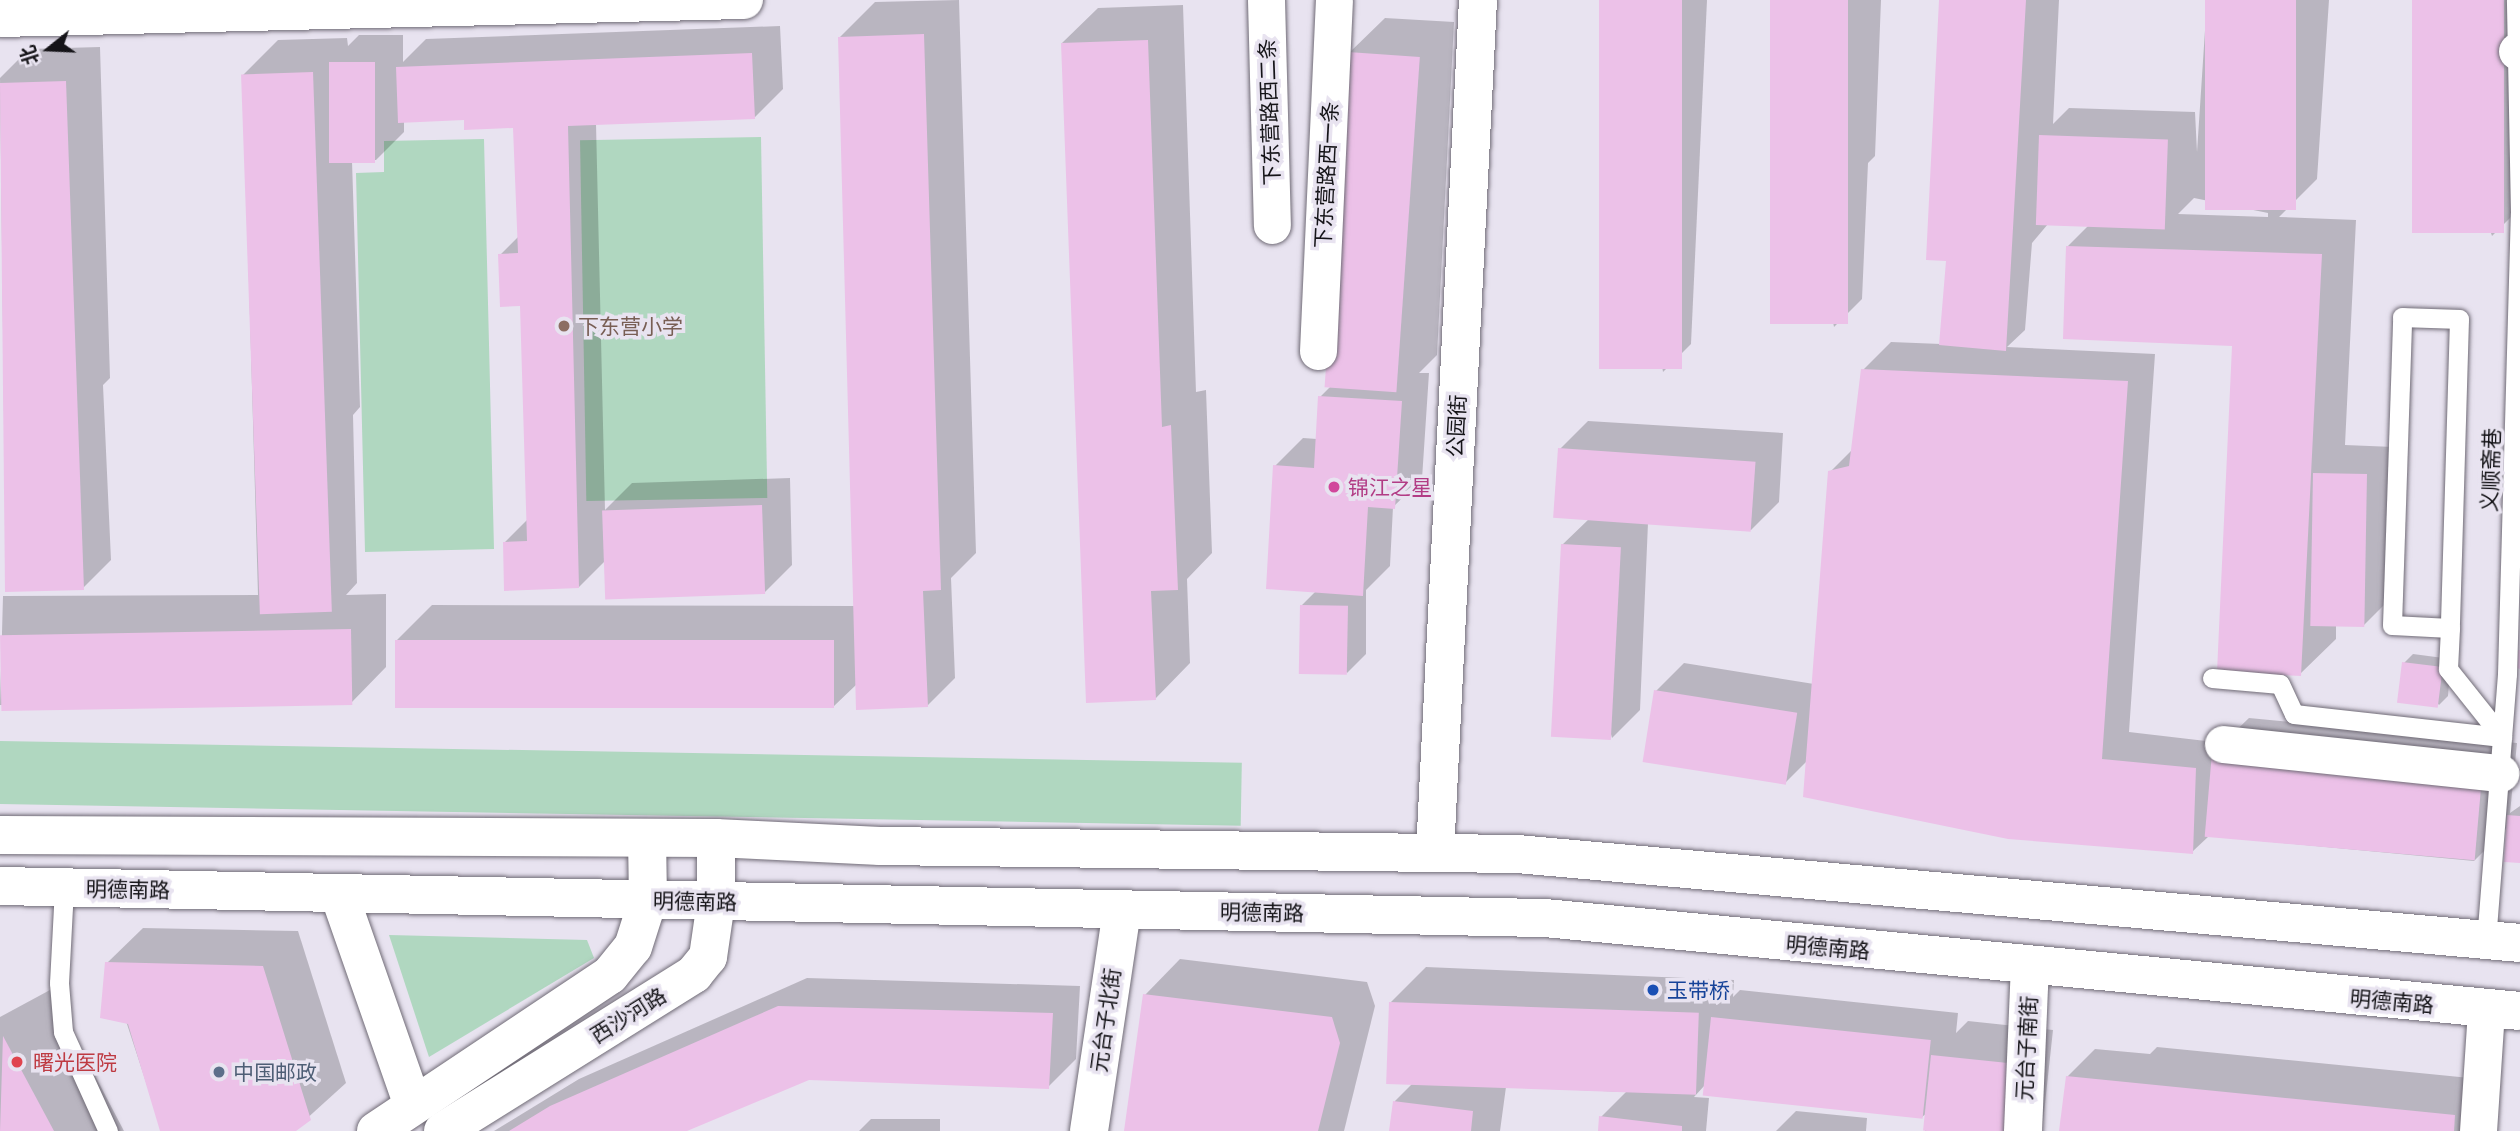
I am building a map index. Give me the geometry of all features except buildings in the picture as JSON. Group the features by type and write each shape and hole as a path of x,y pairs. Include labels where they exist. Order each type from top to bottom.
{"main road":[{"path":"0,18 274,6 744,0"},
{"name":"公园街","path":"1435,852 1478,0"},
{"path":"0,835 716,838 880,846 1517,854 2503,942"},
{"name":"西沙河路","path":"376,1131 610,975 633,947 648,900 647,838"},
{"name":"西沙河路","path":"443,1131 694,974 708,957 716,902 716,838"},
{"name":"明德南路","path":"0,886 1545,918 2503,1010"},
{"path":"340,894 413,1105"},
{"name":"元台子北街","path":"1089,1131 1122,909"},
{"name":"元台子南街","path":"2022,1131 2031,966"}],"street":[{"name":"下东营路西二条","path":"1266,0 1272,225"},
{"name":"下东营路西一条","path":"1318,351 1334,0"},
{"path":"2223,744 2501,755"},
{"path":"2478,1131 2503,1010"}],"lane":[{"name":"义顺斋巷","path":"2503,942 2501,755 2520,214 2516,0"},
{"path":"2450,628 2392,625 2402,317 2459,319 2450,628 2448,669 2501,755"},
{"path":"2212,678 2280,684 2294,714 2501,755"},
{"path":"64,888 59,983 63,1032 108,1131"}],"green space":[{"path":"761,137 767,498 586,501 580,140"},
{"path":"484,139 494,549 365,552 356,173 384,172 384,141"},
{"path":"0,741 1242,763 1241,826 0,804"},
{"path":"389,935 587,940 594,958 429,1057"}],"place":[{"name":"下东营小学","path":"564,326"},
{"name":"锦江之星","path":"1334,487"},
{"name":"玉带桥","path":"1653,990"},
{"name":"曙光医院","path":"17,1062"},
{"name":"中国邮政","path":"219,1072"}]}
